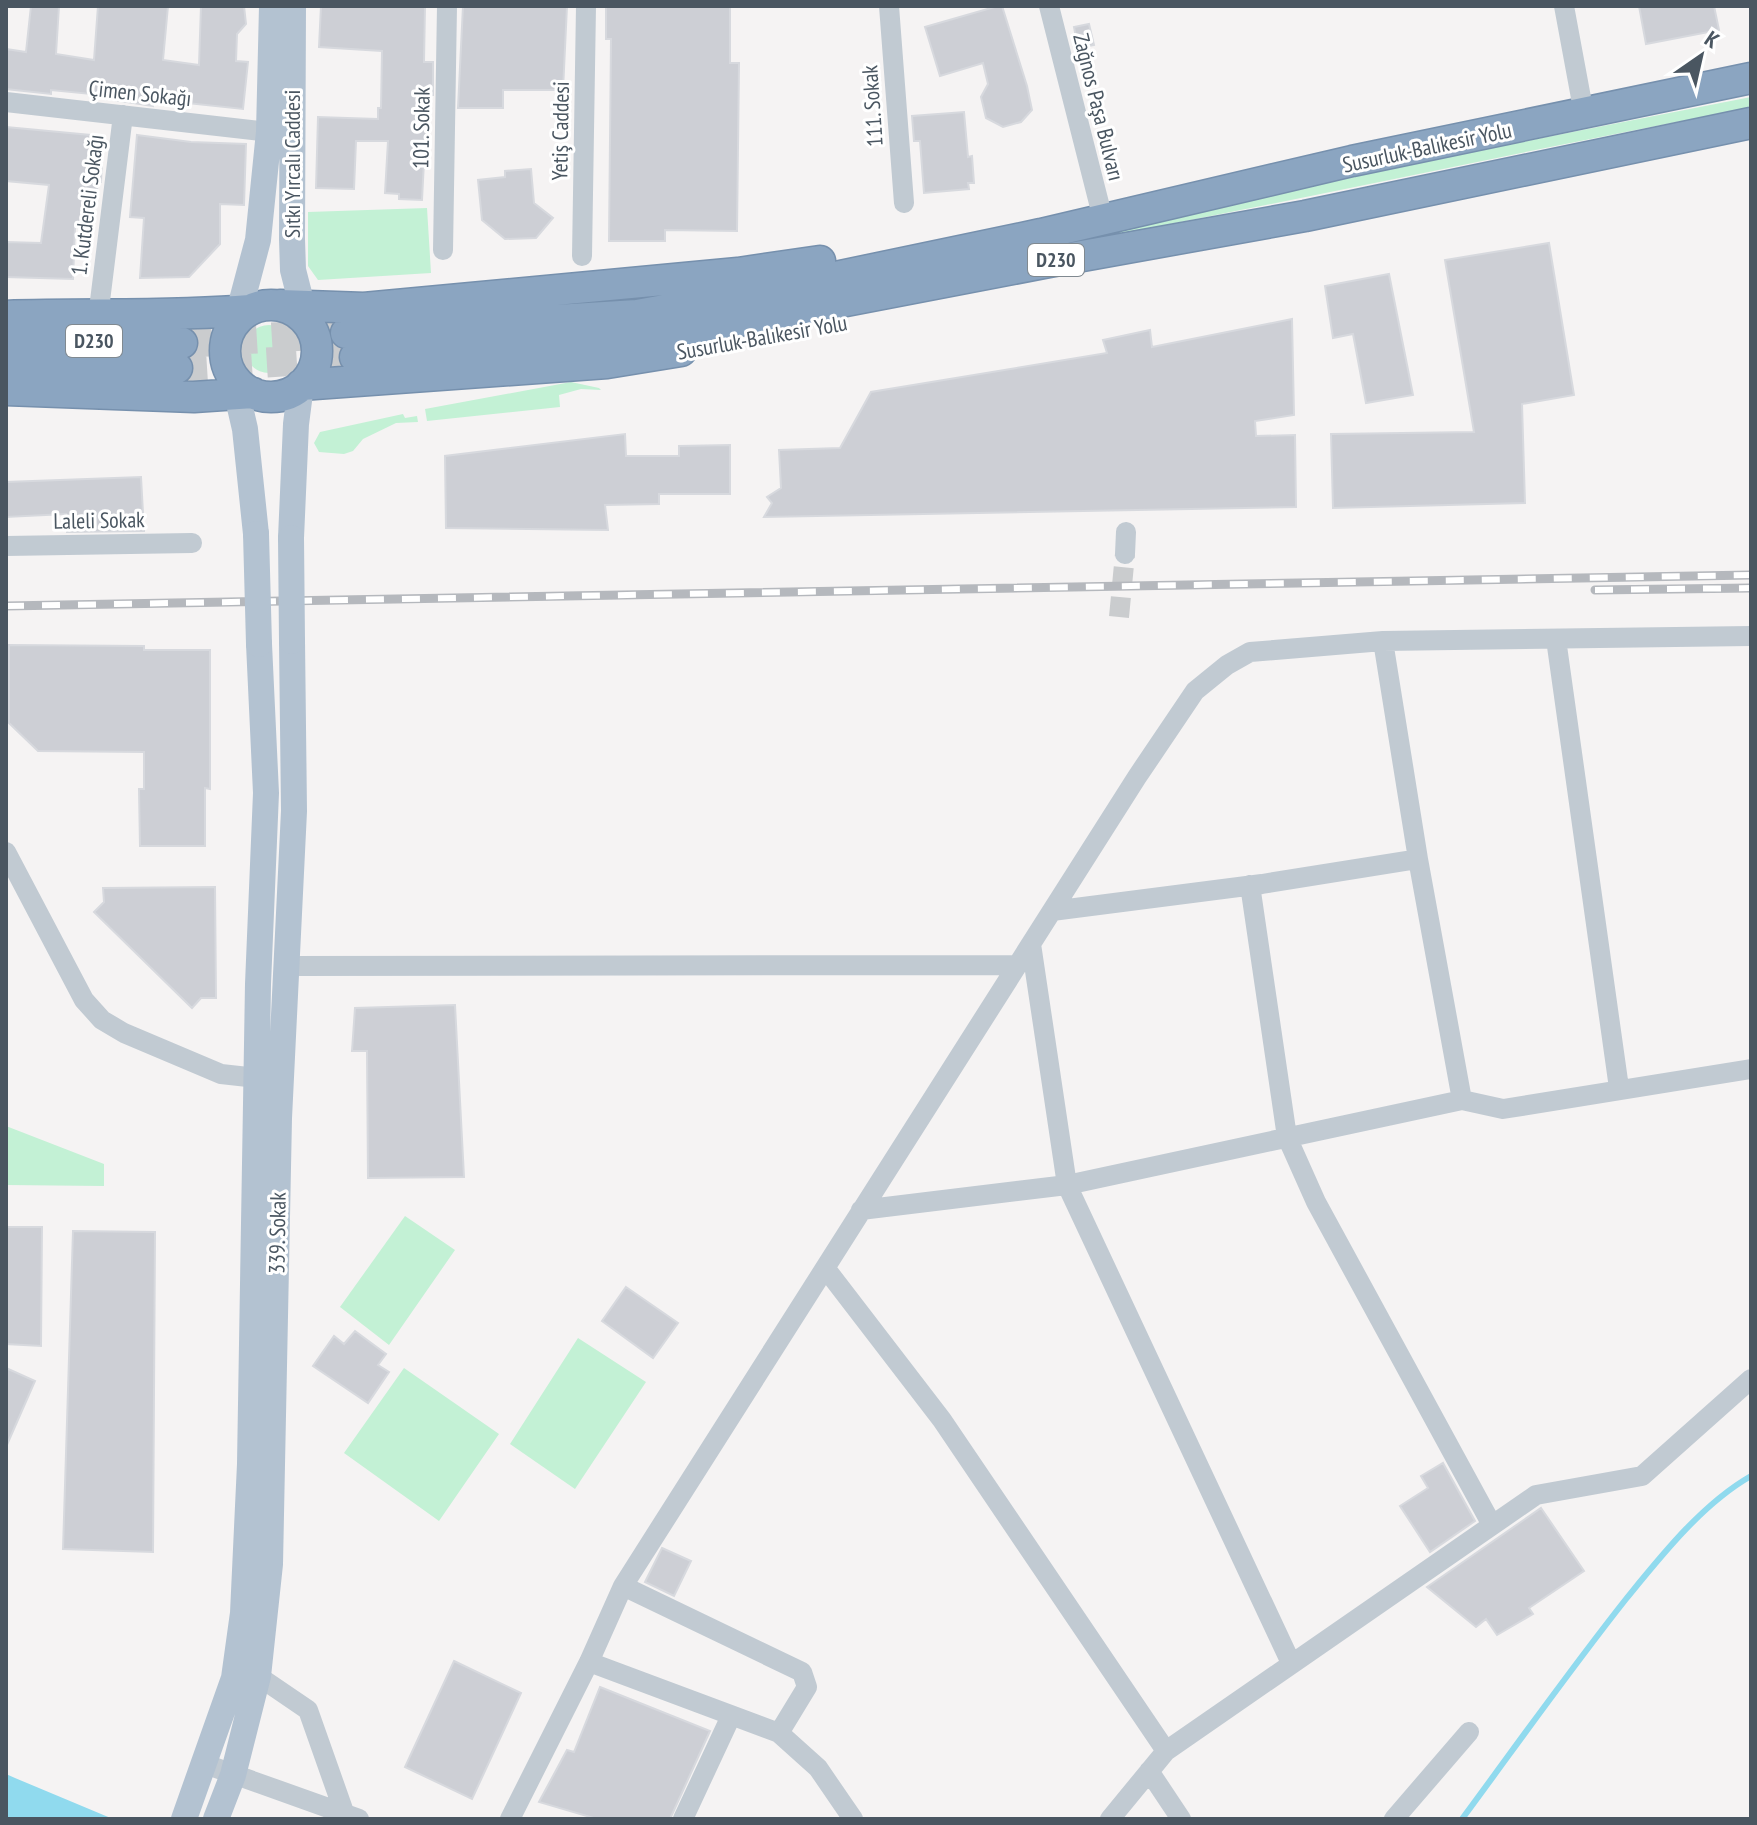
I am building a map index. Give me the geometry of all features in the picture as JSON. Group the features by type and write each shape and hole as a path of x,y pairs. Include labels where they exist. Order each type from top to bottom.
{"highway":[{"name":"Susurluk-Balıkesir Yolu","path":"1751,78 1352,161 1103,219 764,292 637,315 350,345 651,336 1214,233 1751,123"},
{"name":"Susurluk-Balıkesir Yolu","path":"296,311 364,308 738,273 1103,219"},
{"name":"Susurluk-Balıkesir Yolu","path":"301,385 607,363 763,338 884,315 1131,258 1214,233"},
{"path":"6,316 242,313 265,305 296,311 314,333 317,347 316,361 310,374 301,385 278,396 241,388 194,397 6,390"},
{"path":"241,388 227,362 225,347 229,332 242,313"},
{"name":"D230","path":"6,339 180,355 6,364"}],"main road":[{"name":"Sıtkı Yırcalı Caddesi","path":"242,313 258,240 269,132 272,6"},
{"name":"Sıtkı Yırcalı Caddesi","path":"293,6 292,239 296,311"},
{"name":"339. Sokak","path":"216,1819 233,1775 258,1676 267,1613 271,1549 279,1118 294,811 291,538 296,424 301,385"},
{"name":"339. Sokak","path":"184,1819 234,1678 243,1613 250,1464 258,984 266,793 256,534 241,388"}],"street":[{"name":"101. Sokak","path":"443,250 447,6"},
{"name":"Yetiş Caddesi","path":"582,256 586,6"},
{"name":"111. Sokak","path":"889,6 904,203"},
{"name":"Zağnos Paşa Bulvarı","path":"1049,6 1103,219"},
{"path":"1564,6 1584,114"},
{"name":"Çimen Sokağı","path":"6,102 269,132"},
{"name":"1. Kutdereli Sokağı","path":"100,301 123,115"},
{"path":"1125,554 1126,532"},
{"name":"Laleli Sokak","path":"6,546 192,543"},
{"path":"510,1819 589,1662 623,1586 1017,965 1195,691 1227,665 1250,652 1383,641 1751,636"},
{"path":"1556,639 1619,1088"},
{"path":"1383,641 1418,859 1462,1100"},
{"path":"6,852 84,1000 102,1020 124,1033 221,1074 257,1078"},
{"path":"1052,911 1418,859"},
{"path":"1250,885 1287,1137 1316,1202 1492,1525"},
{"path":"1031,944 1067,1185 1291,1663"},
{"path":"285,966 1017,965"},
{"path":"861,1210 1067,1185 1462,1100 1503,1109 1751,1069"},
{"path":"826,1269 942,1420 1166,1751"},
{"path":"1110,1819 1166,1751 1492,1525 1536,1495 1642,1476 1751,1379"},
{"path":"623,1586 802,1672 807,1687 779,1733"},
{"path":"589,1662 779,1733 818,1768 853,1819"},
{"path":"258,1676 308,1710 351,1816"},
{"path":"683,1819 731,1716"},
{"path":"1394,1819 1469,1732"},
{"path":"205,1764 351,1816"},
{"path":"1149,1771 1181,1819"}],"green space":[{"path":"1751,97 1750,108 996,257 1332,179"},
{"path":"427,208 431,273 318,280 308,266 308,212"},
{"path":"269,325 286,332 293,349 286,366 269,373 252,366 245,349 252,332"},
{"path":"571,382 601,390 581,389 559,395 560,407 427,421 425,409"},
{"path":"403,414 405,418 417,416 418,422 396,423 363,439 353,451 344,454 319,452 314,443 320,432"},
{"path":"6,1126 104,1164 104,1186 6,1185"},
{"path":"405,1216 455,1250 389,1345 340,1307"},
{"path":"578,1338 646,1382 575,1489 510,1444"},
{"path":"404,1368 499,1434 439,1521 344,1453"}],"water":[{"path":"6,1774 15,1778 113,1819 6,1819"}],"building":[{"path":"31,6 59,6 56,54 94,60 98,6 168,6 163,60 199,65 201,6 244,6 246,24 237,34 236,61 248,62 243,109 153,101 153,106 101,98 102,95 6,89 6,49 26,52"},
{"path":"321,6 425,6 424,62 433,62 433,95 428,95 422,200 399,199 399,194 385,193 388,141 356,141 354,189 316,188 318,117 378,119 378,108 381,108 382,51 319,47"},
{"path":"463,6 567,6 563,90 503,90 503,108 458,108"},
{"path":"606,6 730,6 730,63 739,63 737,231 665,230 665,241 609,241 611,39 606,39"},
{"path":"1002,6 1032,110 1021,122 1003,127 986,118 981,97 988,84 983,63 940,76 925,27"},
{"path":"1639,6 1714,6 1719,30 1646,44"},
{"path":"1089,24 1094,45 1078,48 1074,27"},
{"path":"964,112 974,183 968,183 969,189 924,193 920,141 914,141 912,116"},
{"path":"6,127 101,136 98,159 102,159 101,182 98,182 92,229 75,227 73,279 6,277 6,242 41,243 49,185 6,181"},
{"path":"137,135 191,142 246,144 244,205 220,204 220,244 189,277 140,278 144,218 130,217"},
{"path":"531,169 534,203 553,218 536,238 505,239 482,220 478,180 505,177 505,171"},
{"path":"1549,243 1574,395 1522,404 1525,503 1333,508 1331,434 1474,432 1445,260"},
{"path":"1389,274 1413,395 1366,403 1353,334 1333,338 1325,286"},
{"path":"1292,319 1294,415 1255,421 1256,436 1295,435 1296,507 764,517 772,503 767,497 781,488 779,450 840,448 871,392 1107,353 1103,340 1150,330 1152,347"},
{"path":"625,434 626,456 679,456 679,446 730,445 730,494 659,494 659,504 605,505 608,530 446,528 445,456"},
{"path":"141,477 144,531 67,532 66,514 6,517 6,482"},
{"path":"9,645 210,650 210,789 205,788 205,846 140,846 139,789 144,789 144,752 38,751 9,723"},
{"path":"215,887 216,998 201,998 192,1008 94,912 104,902 103,888"},
{"path":"455,1005 464,1177 368,1178 367,1051 352,1051 355,1008"},
{"path":"6,1227 42,1227 41,1346 6,1344"},
{"path":"73,1231 155,1232 153,1552 63,1549"},
{"path":"626,1287 678,1323 653,1358 602,1321"},
{"path":"355,1331 386,1354 378,1365 389,1372 368,1403 313,1366 334,1336 344,1344"},
{"path":"6,1368 35,1381 6,1447"},
{"path":"1443,1463 1475,1521 1430,1552 1400,1506 1428,1488 1421,1476"},
{"path":"1541,1508 1584,1571 1529,1608 1533,1614 1497,1635 1486,1619 1476,1627 1427,1587"},
{"path":"662,1548 691,1561 674,1596 645,1582"},
{"path":"454,1661 521,1693 472,1799 405,1767"},
{"path":"600,1687 710,1731 670,1819 597,1819 539,1802 567,1750 574,1752"}],"waterway":[{"path":"1462,1819 1584,1653 1653,1566 1699,1516 1751,1476"}],"tunnel":[{"path":"182,343 346,333"},
{"path":"177,368 355,357"},
{"path":"1119,617 1125,554"}],"railway":[{"path":"6,606 1751,575"},
{"path":"1595,590 1751,588"}]}
